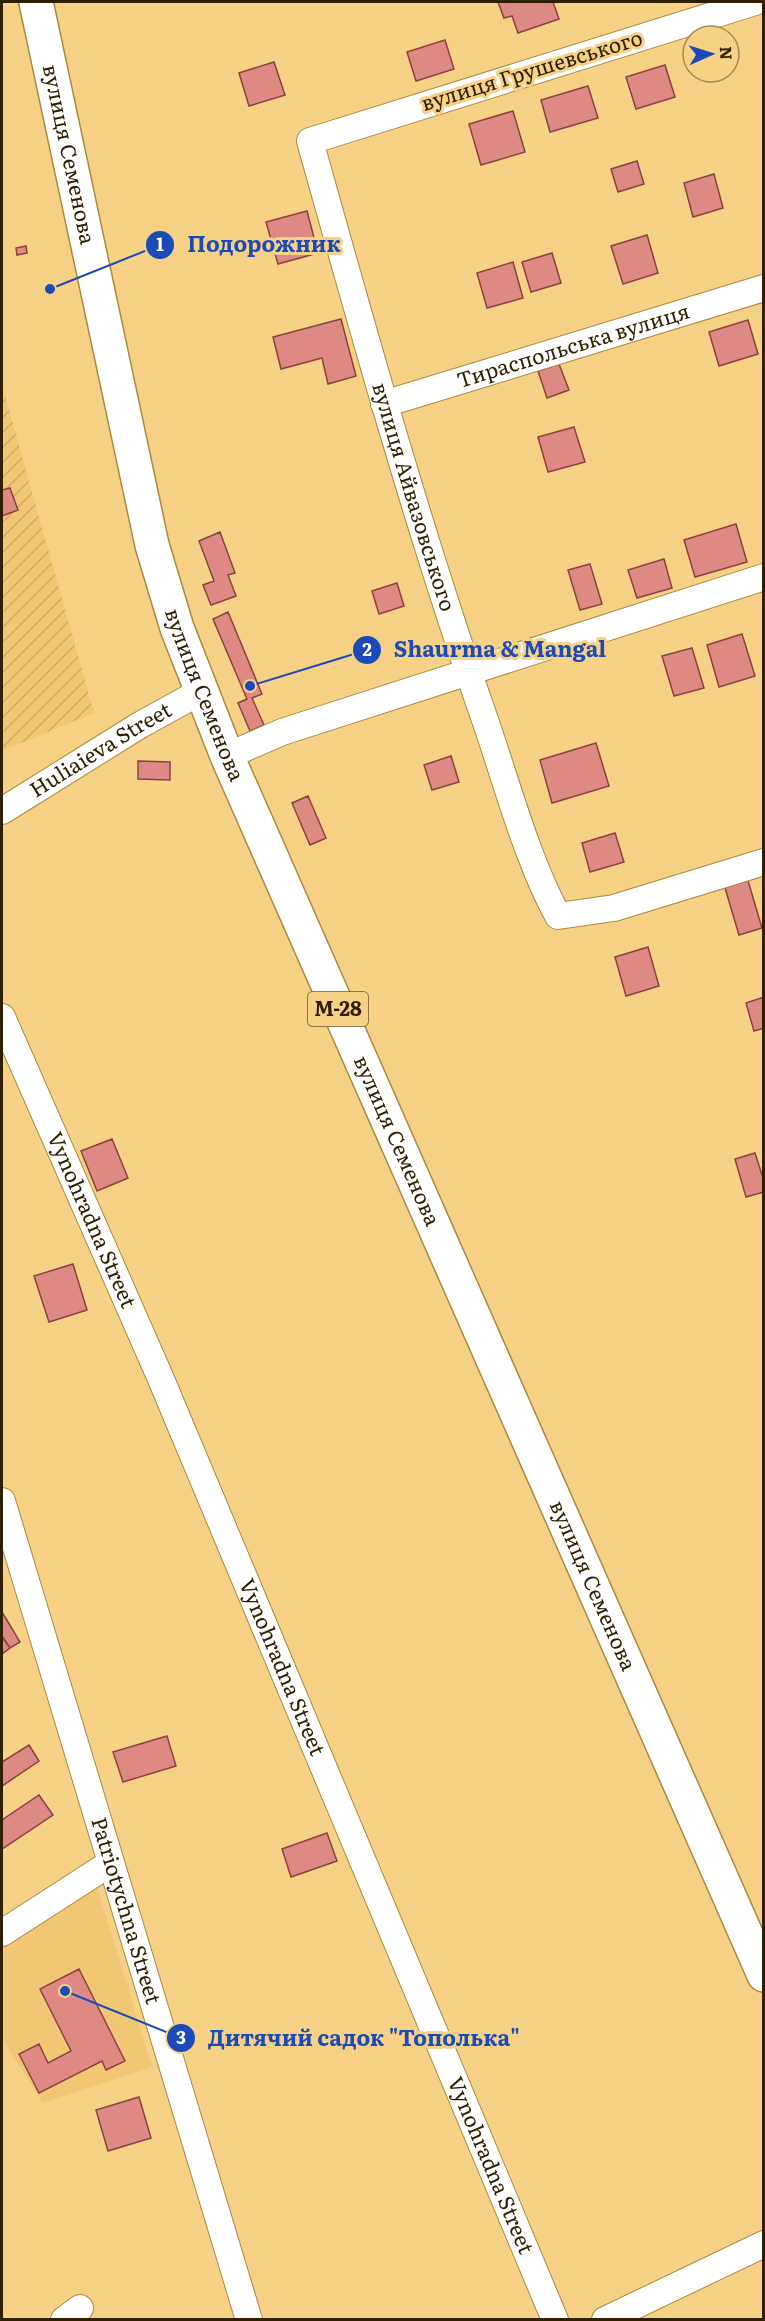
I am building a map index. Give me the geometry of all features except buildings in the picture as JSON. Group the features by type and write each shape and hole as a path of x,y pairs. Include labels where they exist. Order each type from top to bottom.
{"highway":[{"name":"вулиця Семенова","path":"36,2 152,545 177,628 200,692 763,1973"}],"street":[{"name":"вулиця Грушевського","path":"310,141 755,2"},
{"name":"вулиця Айвазовського","path":"310,141 384,404 468,670 540,877 558,916 614,908 764,862"},
{"name":"Тираспольська вулиця","path":"384,404 764,288"},
{"path":"227,756 282,732 468,670 764,577"},
{"name":"Huliaieva Street","path":"2,811 140,725 200,692"},
{"name":"Vynohradna Street","path":"2,1017 160,1379 555,2319"},
{"name":"Patriotychna Street","path":"2,1501 109,1864 249,2319"},
{"path":"2,1933 109,1864"},
{"path":"605,2319 764,2244"}],"shaded area":[{"path":"2,385 94,713 2,751"},
{"path":"97,1887 152,2067 43,2103 2,2038 2,1944"}],"place":[{"name":"Подорожник","path":"50,289"},
{"name":"Shaurma & Mangal","path":"250,686"},
{"name":"Дитячий садок \"Тополька\"","path":"65,1991"}]}
